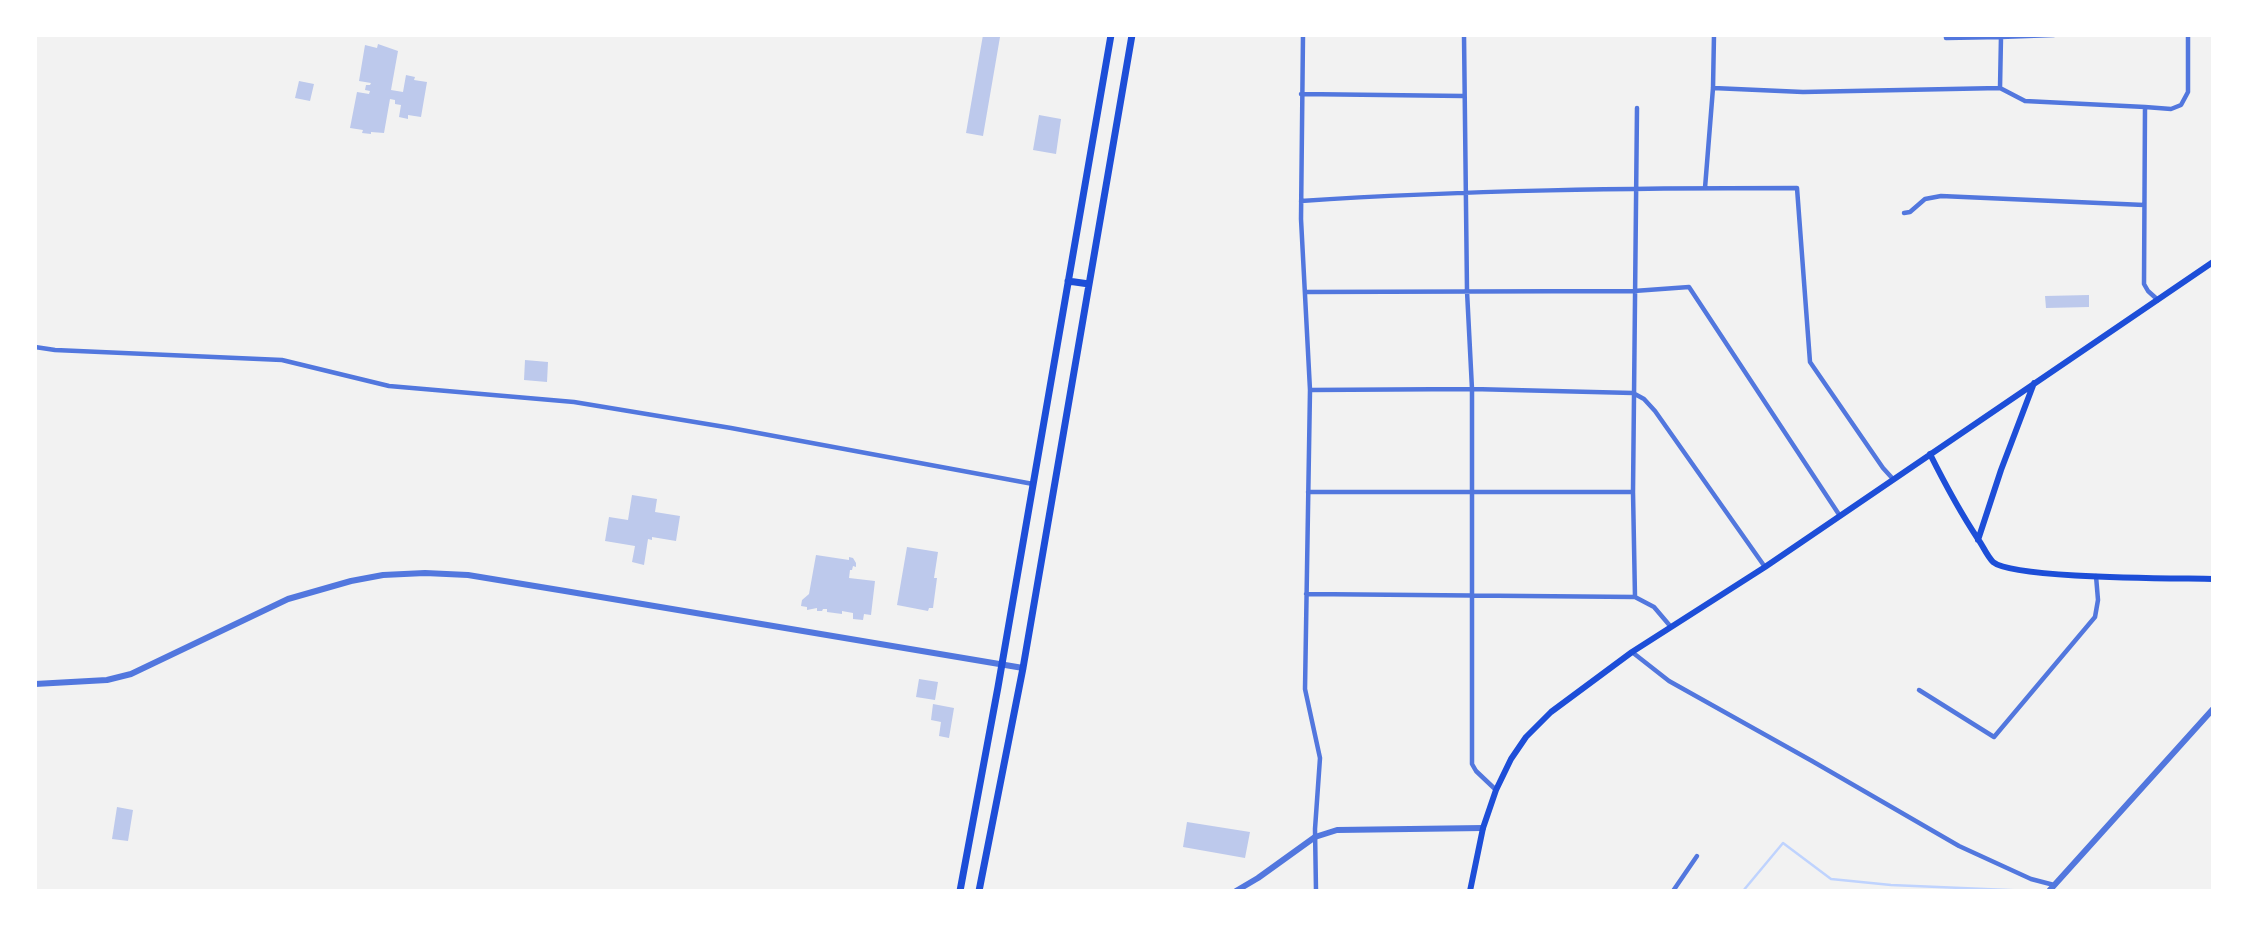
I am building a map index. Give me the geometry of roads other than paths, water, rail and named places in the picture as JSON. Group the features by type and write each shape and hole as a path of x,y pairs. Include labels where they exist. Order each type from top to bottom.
{"main road":[{"path":"960,891 1111,35"},
{"path":"979,891 1023,668 1132,35"},
{"path":"1470,891 1483,828 1496,790 1511,759 1526,737 1551,712 1632,652 1765,567 2213,262"},
{"path":"1068,281 1089,284"},
{"path":"1979,540 2001,470 2034,382"},
{"path":"1930,454 1954,501 1979,540 1994,562 2004,567 2065,575 2213,579"}],"street":[{"path":"1303,35 1301,201 1310,390 1305,689 1320,758 1315,891"},
{"path":"1464,35 1467,291 1472,389 1472,764 1496,790"},
{"path":"1704,188 1713,88 1714,35"},
{"path":"1946,35 1946,38 2054,35"},
{"path":"1713,88 1804,92 2000,88 2025,101 2171,109 2181,106 2188,92 2188,35"},
{"path":"2000,88 2001,37"},
{"path":"1301,94 1463,96"},
{"path":"2145,107 2144,284 2159,300"},
{"path":"1635,597 1633,393 1637,108"},
{"path":"1301,201 1635,188 1797,188 1810,362 1882,468 1894,479"},
{"path":"1904,213 1910,212 1925,199 1941,196 2144,205"},
{"path":"1305,292 1634,291 1689,287 1840,516"},
{"path":"35,347 282,360 389,386 574,402 1033,484"},
{"path":"1310,390 1472,389 1633,393 1644,399 1655,411 1765,567"},
{"path":"1308,492 1633,492"},
{"path":"35,684 99,681 131,674 288,600 351,580 425,573 468,575 565,590 1023,668"},
{"path":"1919,690 1994,737 2095,617 2098,600 2096,576"},
{"path":"1306,594 1635,597 1654,607 1671,627"},
{"path":"1632,652 1669,681 1959,846 2051,888 2213,709"},
{"path":"1236,891 1315,837 1337,830 1483,828"},
{"path":"1673,891 1697,856"}],"waterway":[{"path":"1743,891 1783,843 1831,879 1891,885 2032,891"}]}
